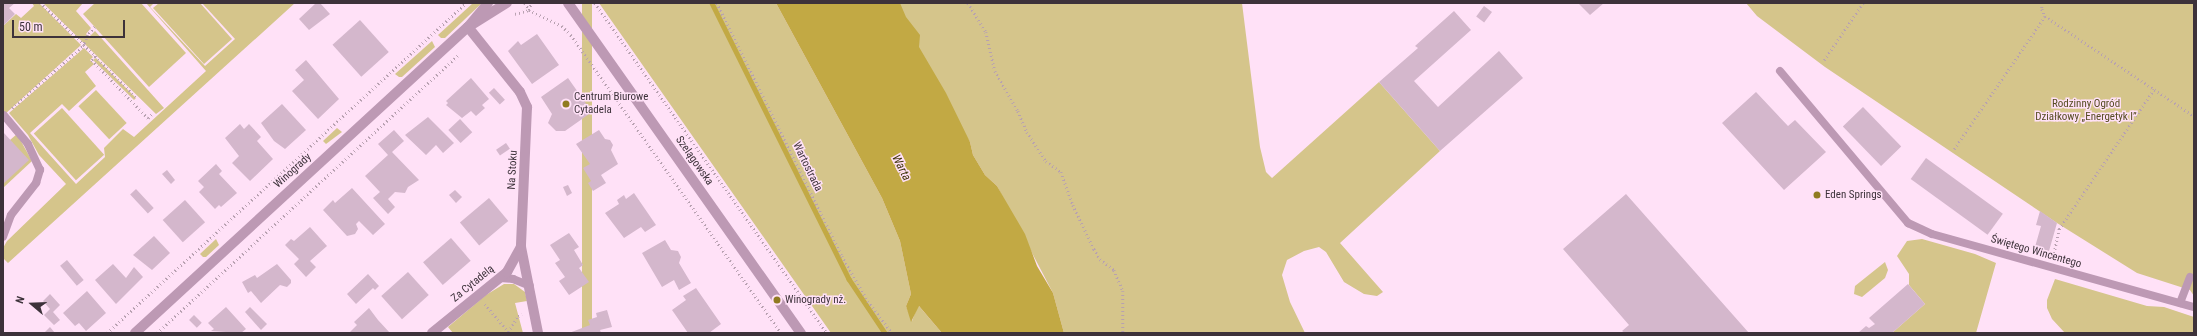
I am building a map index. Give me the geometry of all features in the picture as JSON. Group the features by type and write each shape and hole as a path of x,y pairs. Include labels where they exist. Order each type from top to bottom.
{"street":[{"name":"Winogrady","path":"135,333 468,27 488,3"},
{"name":"Winogrady","path":"468,27 507,3"},
{"name":"Szelągowska","path":"568,3 800,333"},
{"name":"Na Stoku","path":"468,27 520,92 528,107 521,247 530,286 538,333"},
{"name":"Za Cytadelą","path":"432,333 477,295 500,278 514,262 521,247"}],"lane":[{"name":"Świętego Wincentego","path":"1780,71 1908,223 1932,234 2194,307"},
{"path":"3,237 11,214 36,183 40,170 28,144 4,115"},
{"path":"2180,303 2190,277"},
{"path":"500,278 513,279 530,286"}],"path":[{"path":"40,3 136,96"},
{"path":"107,333 466,3"},
{"path":"525,3 529,10 562,26 571,35 781,333"},
{"path":"595,3 827,333"},
{"name":"Wartostrada","path":"717,3 842,256 868,301 892,333"},
{"path":"968,3 986,32 995,71 1018,111 1027,132 1046,161 1061,172 1073,205 1094,250 1100,259 1114,270 1124,291 1123,333"},
{"path":"1824,60 1863,3"},
{"path":"2042,3 2042,9 2045,16 2194,116"},
{"path":"1954,149 2045,16"},
{"path":"4,115 84,45 88,35 95,27"},
{"path":"157,333 460,52"},
{"path":"95,56 92,60 148,118 153,113"},
{"path":"2051,267 2059,229 2154,89"},
{"path":"477,295 508,333 518,316 534,310"}],"green space":[{"path":"32,3 39,3 81,45 4,115 3,26 16,14 21,18 34,6"},
{"path":"43,3 83,3 76,11 91,28 86,34 89,37 95,31 164,108 156,114"},
{"path":"95,3 141,3 186,53 149,87 83,14"},
{"path":"146,3 154,3 150,7 205,66 235,39 202,3 295,3 8,263 3,258 3,248 7,241 66,184 39,155 28,135 9,113 84,48 93,57 90,60 94,64 85,72 96,86 69,111 62,104 30,133 76,184 105,157 104,148 123,129 134,137 206,71"},
{"path":"159,3 200,3 232,39 204,64 153,8"},
{"path":"473,3 482,3 445,38 441,38 438,35"},
{"path":"582,3 592,3 592,333 582,333"},
{"path":"599,3 776,3 882,198 900,241 911,294 906,306 912,321 918,305 942,333 831,333"},
{"path":"879,3 1242,3 1260,147 1266,172 1272,178 1379,82 1440,151 1340,243 1383,292 1377,296 1364,294 1344,282 1326,252 1319,247 1304,251 1287,260 1282,275 1290,302 1305,333 1064,333 1053,293 997,186 985,175 973,155 970,142"},
{"name":"Rodzinny Ogród Działkowy „Energetyk I”","path":"1746,3 2194,3 2194,296 2190,290 2137,273 2057,223 1825,67 1757,16"},
{"path":"432,41 435,47 402,77 395,74"},
{"path":"96,58 136,98 134,100 93,60"},
{"path":"96,90 127,123 109,139 78,106"},
{"path":"62,108 104,155 76,180 34,133"},
{"path":"337,128 342,132 326,144 323,141"},
{"path":"17,134 32,161 3,188 10,140"},
{"path":"216,239 219,245 206,257 203,257 200,254"},
{"path":"1922,239 1975,254 1996,263 1976,333 1892,333 1925,304 1909,285 1909,274 1897,256 1907,241"},
{"path":"1885,262 1888,270 1885,278 1862,297 1854,294 1855,286"},
{"path":"2055,279 2147,306 2164,307 2194,317 2194,333 2065,333 2052,319 2047,308 2047,300"},
{"path":"504,284 514,284 525,292 527,301 515,303 523,333 453,333 448,327 486,295"}],"water":[{"name":"Warta","path":"776,3 900,3 906,17 920,35 919,47 946,93 970,142 973,155 985,175 997,186 1025,234 1037,266 1053,293 1064,333 942,333 919,306 911,322 906,306 911,294 900,241 882,198"}],"building":[{"path":"3,3 15,3 9,8 15,14 3,26"},
{"path":"316,3 320,3 330,14 309,30 299,19"},
{"path":"1578,3 1604,3 1590,15"},
{"path":"1484,6 1492,12 1484,22 1476,16"},
{"path":"1454,11 1471,30 1414,81 1438,107 1499,51 1523,78 1440,151 1379,82 1418,48 1415,46"},
{"path":"360,20 389,52 361,77 333,45"},
{"path":"537,34 559,65 532,84 508,51 518,41 521,45"},
{"path":"306,60 339,99 318,119 292,91 304,80 295,70"},
{"path":"471,78 489,99 482,105 485,108 476,116 471,111 462,118 446,105 448,103 446,101"},
{"name":"Centrum Biurowe Cytadela","path":"568,78 592,112 565,131 556,131 548,123 552,114 541,97"},
{"path":"494,88 505,100 500,104 489,93"},
{"path":"1756,92 1788,126 1795,120 1826,152 1784,190 1722,123"},
{"path":"282,104 306,130 285,149 274,141 261,123"},
{"path":"1863,107 1901,147 1881,166 1843,126"},
{"path":"428,117 454,143 443,153 436,145 426,155 405,135"},
{"path":"460,119 472,132 461,143 448,130"},
{"path":"240,124 244,129 249,124 261,137 257,141 273,159 250,181 232,163 239,156 225,138"},
{"path":"394,130 404,141 392,152 419,180 408,187 405,193 395,192 388,199 395,207 388,214 373,198 380,192 365,176 388,155 378,144"},
{"path":"599,130 605,139 610,140 613,145 611,150 618,164 601,175 606,183 593,191 588,183 591,181 583,168 590,164 576,144"},
{"path":"3,132 29,160 3,184"},
{"path":"506,143 510,149 500,156 496,150"},
{"path":"1926,158 2003,214 1988,235 1911,179"},
{"path":"216,164 222,171 219,174 237,193 221,207 219,205 215,209 199,192 204,187 198,181"},
{"path":"167,170 175,180 171,184 162,174"},
{"path":"568,185 572,193 567,196 563,187"},
{"path":"352,188 385,224 373,235 359,221 356,224 358,229 355,234 347,236 323,210 333,200 335,203"},
{"path":"136,189 154,208 148,213 130,194"},
{"path":"455,190 462,197 456,203 449,195"},
{"path":"634,193 656,225 645,232 641,227 624,238 605,213 619,204 617,200 624,195 626,199"},
{"path":"1626,194 1749,333 1625,333 1622,331 1629,325 1563,249"},
{"path":"489,198 508,221 479,245 460,222"},
{"path":"185,200 205,222 183,242 163,220"},
{"path":"2040,211 2057,223 2049,251 2035,247 2041,226 2036,225"},
{"path":"310,227 327,246 310,261 316,267 306,277 294,264 299,259 285,245 291,239 294,241"},
{"path":"569,233 579,247 574,250 583,265 579,268 589,282 569,295 559,281 565,277 555,263 560,260 550,245"},
{"path":"154,236 170,253 152,270 133,255"},
{"path":"451,238 471,261 443,285 423,262"},
{"path":"665,240 671,250 678,251 681,257 679,263 691,283 679,290 674,280 662,287 642,253"},
{"path":"67,260 84,280 77,286 60,266"},
{"path":"113,264 126,278 134,267 143,277 116,304 95,280"},
{"path":"277,264 291,280 291,283 287,287 280,285 261,303 251,291 248,293 242,282 255,275 257,278"},
{"path":"408,272 429,295 402,319 381,296"},
{"path":"368,274 379,286 375,290 373,288 356,304 347,294"},
{"path":"1908,284 1925,304 1892,333 1858,333 1866,326 1869,328 1875,324 1869,318"},
{"path":"696,288 721,324 709,333 688,333 672,310 686,300 683,296"},
{"path":"87,291 106,313 86,331 79,323 75,326 63,313"},
{"path":"50,294 60,305 53,312 60,320 54,325 44,315 50,309 43,301"},
{"path":"226,307 246,329 241,333 211,331 214,329 208,323"},
{"path":"250,307 267,324 261,330 245,312"},
{"path":"369,308 390,333 349,333 357,325 354,322"},
{"path":"607,310 612,327 600,330 601,333 569,333 590,325 588,320 597,317 596,313"},
{"path":"194,315 202,323 197,328 189,320"},
{"path":"50,327 55,333 44,333"}],"waterway":[{"path":"712,3 849,279 885,333"}],"place":[{"name":"Centrum Biurowe Cytadela","path":"566,104"},
{"name":"Eden Springs","path":"1817,195"},
{"name":"Winogrady nż.","path":"777,300"}]}
